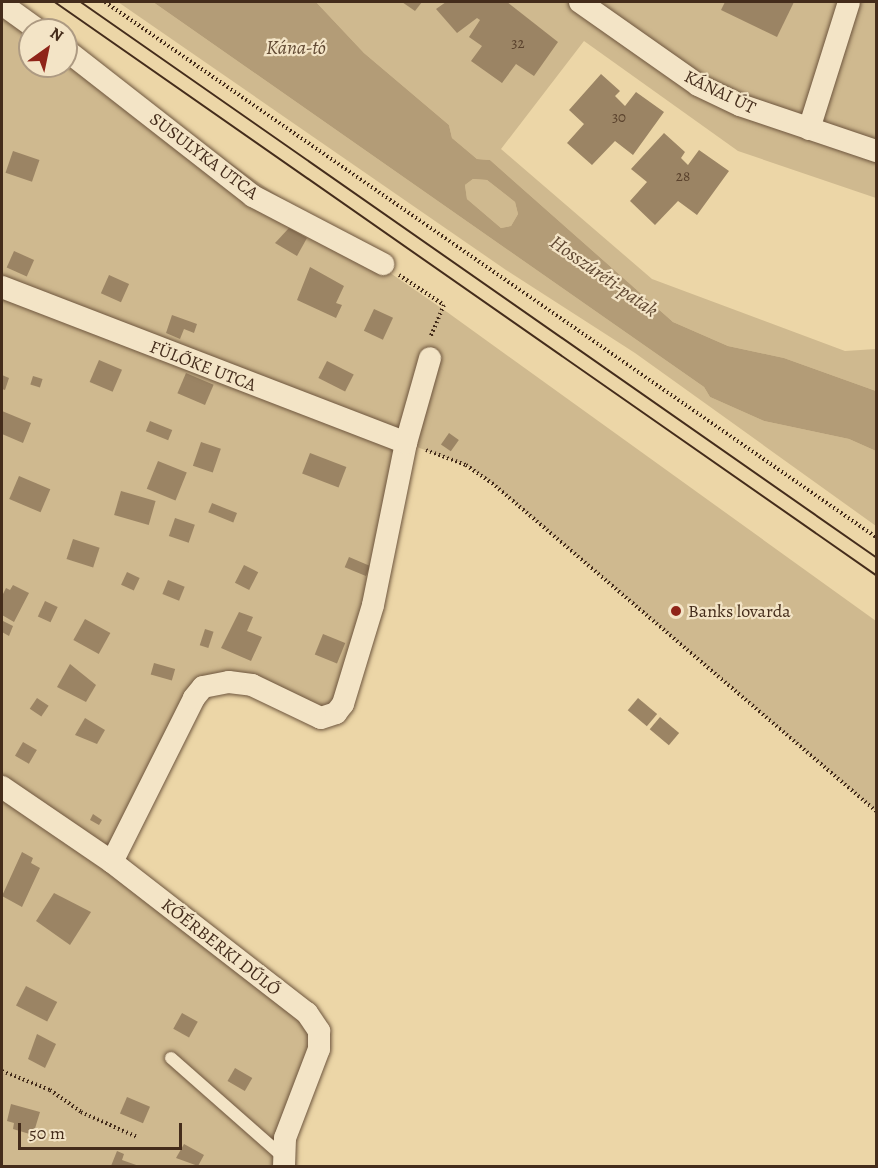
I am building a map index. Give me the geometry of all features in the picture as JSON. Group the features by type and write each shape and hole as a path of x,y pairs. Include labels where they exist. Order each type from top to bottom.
{"street":[{"name":"KÁNAI ÚT","path":"580,2 698,85 809,129 876,151"},
{"path":"809,129 849,2"},
{"path":"2,4 21,18"},
{"name":"SUSULYKA UTCA","path":"78,59 245,190 383,264"},
{"name":"FÜLŐKE UTCA","path":"2,287 406,443"},
{"path":"112,862 194,698 203,687 229,682 252,685 306,714 321,718 336,714 373,605 406,443 430,358"},
{"name":"KŐÉRBERKI DŰLŐ","path":"2,787 112,862 307,1014 319,1031 314,1070 285,1138 283,1161"}],"lane":[{"path":"171,1058 283,1161"}],"path":[{"path":"105,2 876,537"},
{"path":"383,264 444,305 425,350 430,358"},
{"path":"406,443 466,465 492,483 876,811"},
{"path":"2,1071 50,1090 81,1112 137,1137"}],"shaded area":[{"path":"118,2 153,2 704,387 710,397 764,421 849,439 876,451 876,526 635,353 506,270"},
{"path":"316,2 876,2 876,198 738,151 584,41 501,149 652,279 845,351 876,349 876,391 784,358 728,346 673,322 490,160 477,159 452,138 449,125 364,53"},
{"path":"2,4 18,19 18,78 78,78 78,58 447,312 876,621 876,811 492,483 466,465 406,443 336,713 273,694 203,687 112,862 319,1031 284,1166 2,1166"},
{"path":"473,179 487,180 515,202 518,214 511,226 501,228 467,199 465,185"}],"water":[{"name":"Kána-tó","path":"153,2 316,2 364,53 449,125 452,138 477,159 490,160 673,322 728,346 784,358 876,391 876,451 849,439 764,421 710,397 704,387","holes":["473,179 487,180 515,202 518,214 511,226 501,228 467,199 465,185"]}],"building":[{"path":"402,2 422,2 415,11"},
{"path":"446,2 507,2 558,42 534,76 516,64 502,83 471,61 482,46 469,37 480,20 477,18 457,33 436,9"},
{"path":"725,2 794,2 777,37 721,10"},
{"path":"601,74 620,91 615,96 625,106 636,92 664,112 633,155 615,141 592,165 567,143 584,124 569,110"},
{"path":"664,133 685,152 681,158 688,165 699,150 729,171 697,215 678,201 655,225 630,201 647,182 631,169"},
{"path":"13,151 39,160 32,182 6,173"},
{"path":"289,228 307,238 297,256 275,243"},
{"path":"14,251 34,260 27,276 7,267"},
{"path":"310,267 344,286 336,303 342,305 336,318 297,300"},
{"path":"109,275 129,284 121,302 101,293"},
{"path":"374,309 393,318 383,340 364,331"},
{"path":"172,315 197,324 194,333 184,329 180,339 166,333"},
{"path":"99,360 122,370 113,392 90,382"},
{"path":"327,361 354,375 345,392 318,378"},
{"path":"186,373 214,385 205,405 177,393"},
{"path":"2,375 9,378 5,390 2,389"},
{"path":"33,376 43,379 40,388 30,385"},
{"path":"2,411 31,423 23,443 2,434"},
{"path":"150,421 172,430 168,440 146,431"},
{"path":"449,433 459,440 451,451 441,444"},
{"path":"201,442 221,449 213,472 193,466"},
{"path":"310,453 346,467 339,488 302,474"},
{"path":"158,461 187,473 176,500 147,489"},
{"path":"19,476 50,489 41,512 9,499"},
{"path":"121,491 156,501 149,525 114,515"},
{"path":"212,503 237,513 233,522 208,512"},
{"path":"175,518 195,525 189,543 169,536"},
{"path":"73,539 100,548 93,568 67,559"},
{"path":"349,557 370,566 366,576 345,567"},
{"path":"244,565 258,572 249,590 235,583"},
{"path":"127,572 140,578 134,591 121,585"},
{"path":"168,580 185,587 179,601 162,594"},
{"path":"13,585 29,593 14,622 2,615 2,596 6,588 10,590"},
{"path":"45,601 58,607 51,622 38,616"},
{"path":"239,612 253,617 247,631 262,637 251,661 221,648"},
{"path":"85,619 110,633 99,654 73,640"},
{"path":"3,621 13,626 9,636 2,632"},
{"path":"205,629 214,632 208,648 200,645"},
{"path":"323,634 345,643 337,663 315,654"},
{"path":"154,663 175,669 172,681 151,675"},
{"path":"70,664 96,685 86,702 57,687"},
{"path":"37,698 49,706 41,717 30,709"},
{"path":"638,698 657,714 647,726 628,710"},
{"path":"660,717 679,733 669,745 650,729"},
{"path":"85,718 105,730 97,744 75,735"},
{"path":"23,742 37,750 29,764 15,756"},
{"path":"93,814 102,820 99,825 90,820"},
{"path":"22,852 33,858 31,863 40,868 22,907 2,896"},
{"path":"54,893 91,912 70,945 36,921"},
{"path":"26,986 57,1002 47,1021 16,1006"},
{"path":"182,1013 198,1022 189,1037 173,1029"},
{"path":"37,1034 56,1044 45,1068 28,1059"},
{"path":"235,1068 252,1078 245,1091 228,1081"},
{"path":"127,1097 150,1107 143,1123 120,1114"},
{"path":"11,1104 40,1112 33,1135 13,1129 14,1123 7,1121"},
{"path":"184,1144 204,1155 198,1166 176,1158"},
{"path":"117,1151 124,1154 122,1160 139,1166 111,1166"}],"tram line":[{"path":"55,2 876,575"},
{"path":"81,2 876,557"}],"place":[{"name":"Banks lovarda","path":"676,611"}],"water label":[{"name":"Hosszúréti-patak","path":"604,276"}]}
